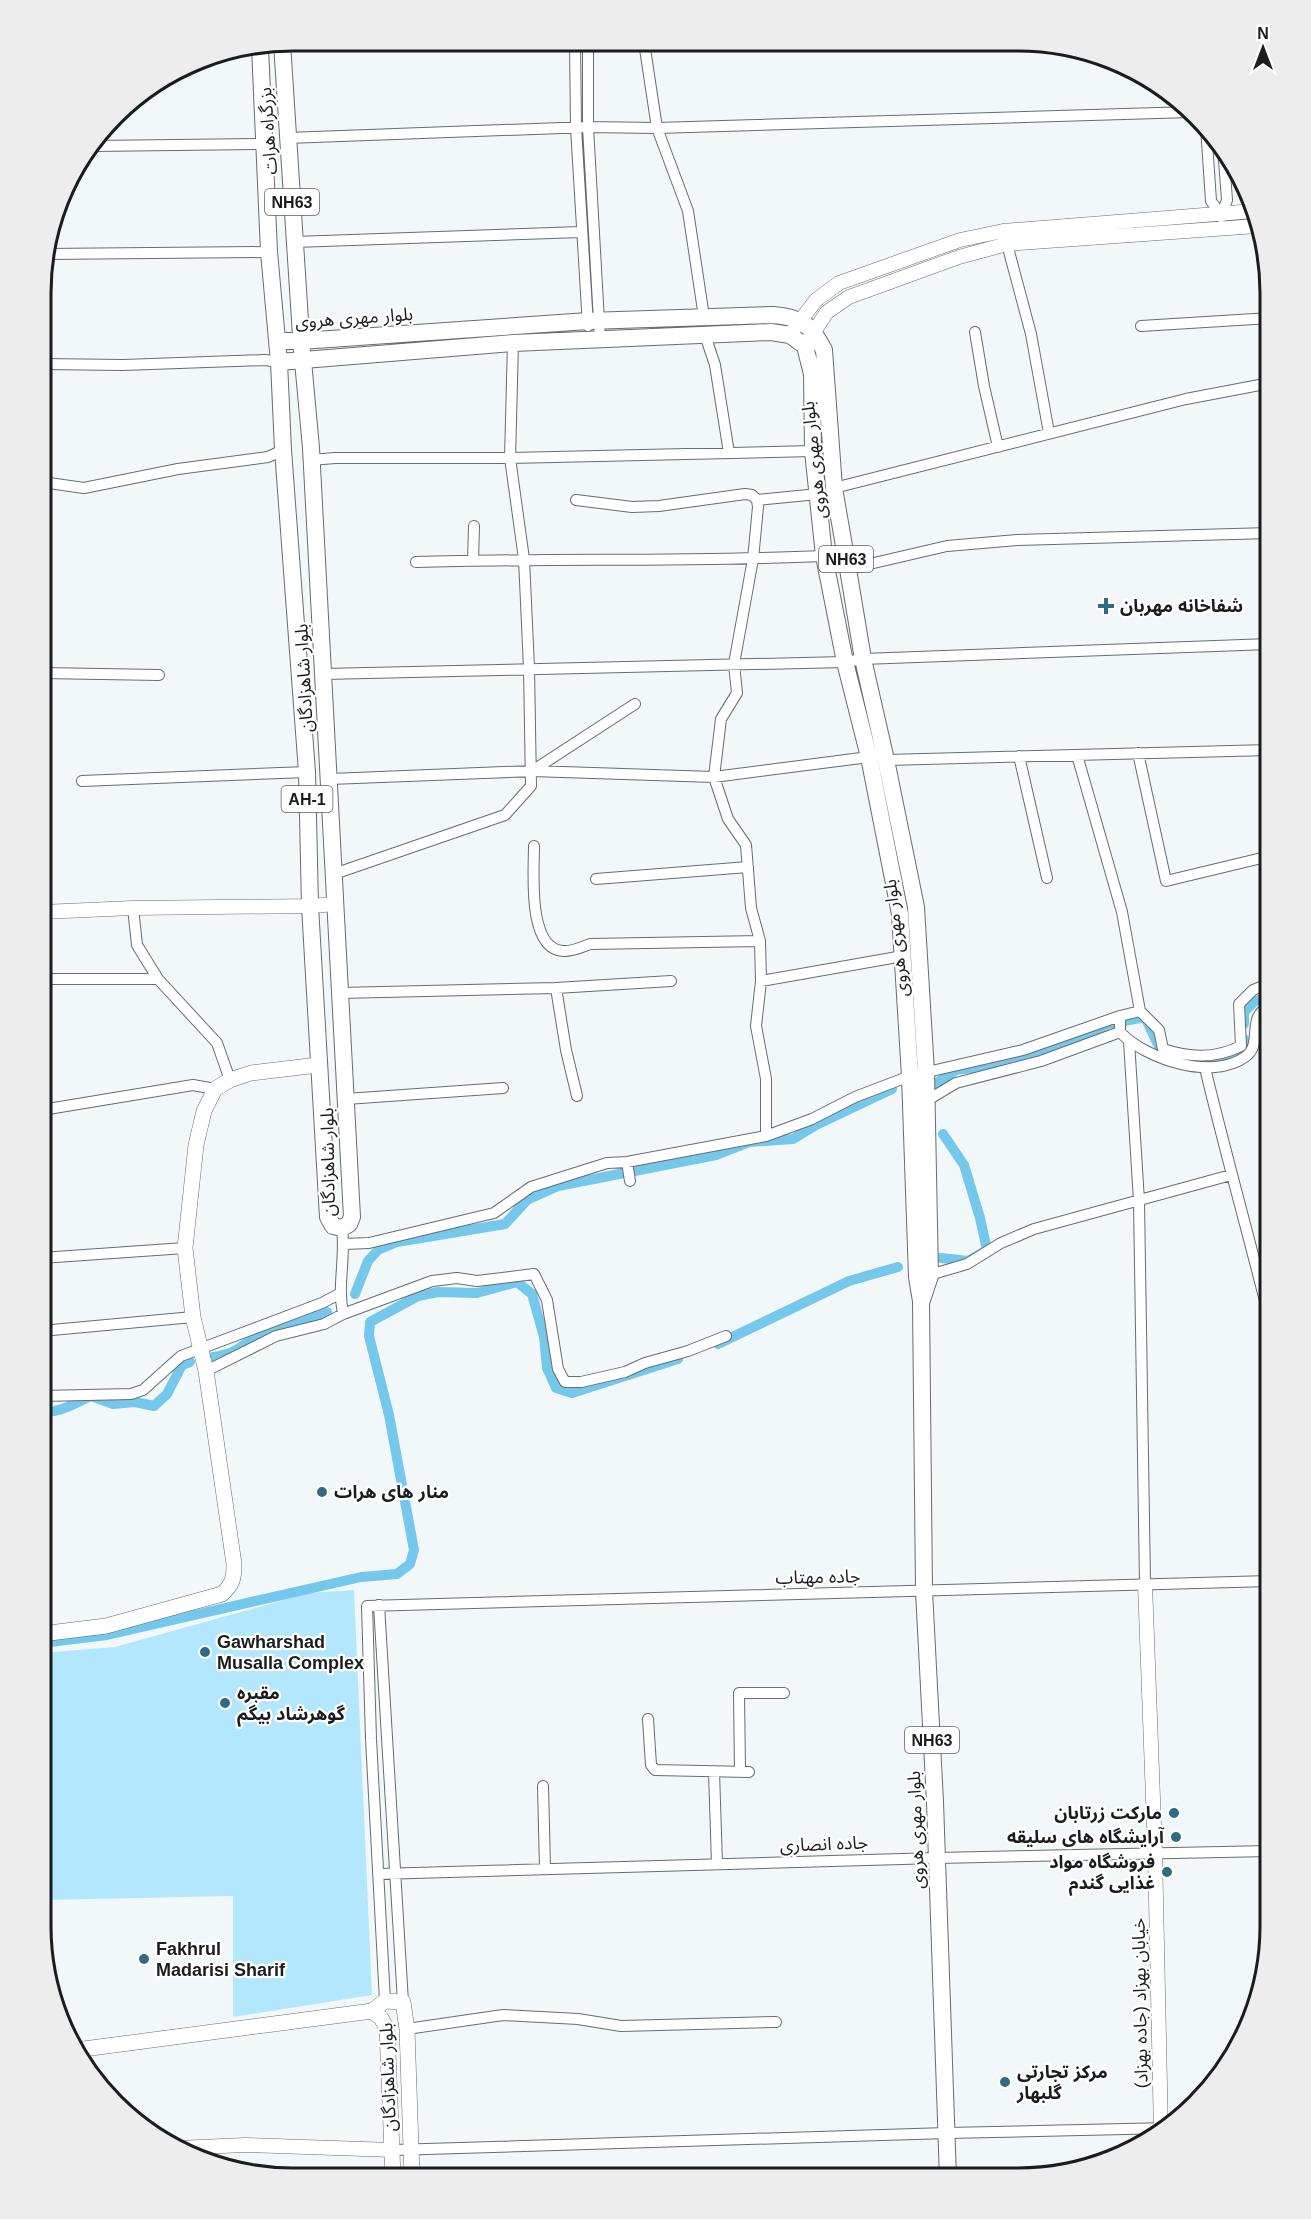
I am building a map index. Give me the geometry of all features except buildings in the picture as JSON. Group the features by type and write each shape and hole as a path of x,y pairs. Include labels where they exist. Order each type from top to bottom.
{"main road":[{"name":"بزرگراه هرات","path":"282,52 303,361"},
{"name":"بزرگراه هرات","path":"260,53 269,252 279,362"},
{"name":"بلوار مهری هروی","path":"277,341 593,321 773,315 799,320 814,331 824,350 834,488 863,660 916,907 923,1276"},
{"name":"بلوار مهری هروی","path":"279,362 513,343 771,332 790,335"},
{"path":"790,335 805,346"},
{"name":"بلوار مهری هروی","path":"805,346 812,374 813,451 824,556 845,662 869,757 900,914 918,1074 926,1101 921,1301 924,1591 937,1857 948,2168"},
{"name":"بلوار شاهزادگان","path":"279,362 283,450 307,772 310,906 328,1217 343,1236 352,1217 324,674 303,361"},
{"path":"51,1633 106,1626 222,1594 231,1586 234,1579 234,1564 206,1371 193,1317 185,1248 196,1146 204,1112 215,1089 230,1080 252,1073 318,1065"},
{"name":"بلوار شاهزادگان","path":"393,2168 387,2029 381,2018 372,2011 385,2001 403,2002 407,2029 411,2168"},
{"path":"84,2049 372,2011"}],"street":[{"path":"575,51 581,232 593,321"},
{"path":"588,51 594,339"},
{"path":"645,51 657,128 688,211 704,317"},
{"path":"287,138 588,127 657,128 1179,112"},
{"path":"1207,142 1211,201 1220,213"},
{"path":"101,146 263,144"},
{"path":"1221,228 1220,213 1227,200 1224,167"},
{"path":"790,335 816,300 839,283 960,240 1004,231 1246,211"},
{"path":"805,346 827,312 849,297 958,256 1007,244 1251,226"},
{"path":"294,242 581,232"},
{"path":"1007,244 1031,334 1049,433"},
{"path":"54,254 269,252"},
{"path":"1141,326 1260,319"},
{"path":"975,332 998,447"},
{"path":"705,335 715,365 729,453"},
{"path":"334,874 505,815 531,786 530,668 524,559 510,458 513,343"},
{"path":"51,364 123,365 264,360 279,362"},
{"path":"834,488 1186,399 1260,385"},
{"path":"51,483 84,488 178,470 268,457 283,450"},
{"path":"311,460 813,451"},
{"path":"576,500 632,507 679,504 745,494 752,495 757,500 753,559 734,664 737,693 722,719 714,777 728,819 746,845 751,908 760,941 762,981 756,1038 766,1079 765,1136"},
{"path":"757,500 818,494"},
{"path":"473,560 474,526"},
{"path":"848,569 958,545 1017,540 1260,533"},
{"path":"416,562 524,559 753,559 824,556"},
{"path":"324,674 845,662 1260,644"},
{"path":"51,674 159,675"},
{"path":"532,771 635,704"},
{"path":"886,760 1260,750"},
{"path":"1137,753 1166,881 1260,858"},
{"path":"1077,755 1122,912 1140,1011 1159,1030 1163,1049 1184,1056 1224,1054 1241,1046 1239,1004 1253,990 1260,987"},
{"path":"1019,756 1047,878"},
{"path":"330,779 532,771 714,777 869,757"},
{"path":"82,782 307,772"},
{"path":"534,846 536,915 539,931 549,945 557,950 566,952 590,944 760,941"},
{"path":"596,879 748,867"},
{"path":"51,912 336,904"},
{"path":"133,908 137,945 158,979 217,1043 230,1080"},
{"path":"762,981 903,956"},
{"path":"51,979 158,979"},
{"path":"340,993 556,988 671,981"},
{"path":"556,988 566,1050 577,1096"},
{"path":"343,1314 339,1294 343,1236 369,1243 494,1213 531,1187 607,1163 627,1162 765,1136 812,1119 855,1097 918,1074 1023,1050 1140,1011"},
{"path":"1120,1016 1120,1032 1129,1041 1169,1062 1205,1068 1226,1065 1246,1057 1254,1047 1255,1019 1260,1013"},
{"path":"926,1101 956,1083 1041,1061 1120,1032"},
{"path":"1129,1041 1139,1201 1145,1584"},
{"path":"1205,1068 1260,1280"},
{"path":"51,1109 193,1085 215,1089"},
{"path":"346,1099 503,1088"},
{"path":"627,1162 630,1181"},
{"path":"923,1276 967,1264 1001,1243 1034,1229 1231,1175"},
{"path":"51,1256 185,1248"},
{"path":"206,1371 276,1336 324,1324 343,1314 432,1281 457,1278 477,1281 534,1274 547,1300 558,1369 565,1382 581,1382 625,1372 726,1336"},
{"path":"51,1396 131,1394 143,1390 181,1356 322,1304 339,1294"},
{"path":"51,1330 193,1317"},
{"name":"جاده مهتاب","path":"379,1874 367,1606 1260,1581"},
{"name":"خیابان بهزاد (جاده بهزاد)","path":"1145,1584 1164,2119"},
{"path":"379,1605 403,2002"},
{"path":"648,1719 651,1764 655,1770 745,1772 738,1695 741,1693 784,1693"},
{"path":"714,1772 717,1863"},
{"path":"543,1786 545,1868"},
{"name":"جاده انصاری","path":"379,1874 937,1857 1260,1851"},
{"path":"379,1874 385,2001"},
{"path":"407,2029 503,2015 578,2019 621,2026 776,2022"},
{"path":"194,2147 245,2145 410,2150 947,2133 1148,2130"}],"shaded area":[{"path":"354,1590 372,1995 233,2017 233,1896 51,1900 51,1652 115,1647 309,1593"}],"waterway":[{"path":"1244,1024 1244,1012 1260,999"},
{"path":"952,1070 987,1067 1048,1051 1091,1034 1108,1024 1145,1017 1161,1051"},
{"path":"1204,1060 1226,1059 1244,1050 1244,1039"},
{"path":"937,1083 956,1070"},
{"path":"355,1294 368,1261 378,1250 397,1242 505,1224 527,1200 558,1186 716,1155 749,1142 793,1139 816,1125 892,1089"},
{"path":"941,1258 968,1261 987,1250 964,1165 943,1134"},
{"path":"718,1344 849,1281 898,1267"},
{"path":"51,1642 107,1635 361,1577 397,1574 410,1564 414,1550 389,1415 369,1336 370,1322 418,1296 438,1292 477,1293 517,1282 532,1294 544,1337 547,1368 556,1388 572,1393 678,1359"},
{"path":"213,1357 235,1351 270,1328 327,1312"},
{"path":"51,1411 60,1410 91,1396 113,1404 135,1402 154,1406 167,1394 182,1365 190,1362"}],"place":[{"name":"شفاخانه مهربان","path":"1106,606"},
{"name":"منار های هرات","path":"322,1492"},
{"name":"Gawharshad Musalla Complex","path":"205,1652"},
{"name":"مقبره گوهرشاد بیگم","path":"225,1703"},
{"name":"مارکت زرتابان","path":"1174,1813"},
{"name":"آرایشگاه های سلیقه","path":"1176,1837"},
{"name":"فروشگاه مواد غذایی گندم","path":"1167,1872"},
{"name":"Fakhrul Madarisi Sharif","path":"144,1959"},
{"name":"مرکز تجارتی گلبهار","path":"1005,2082"}]}
